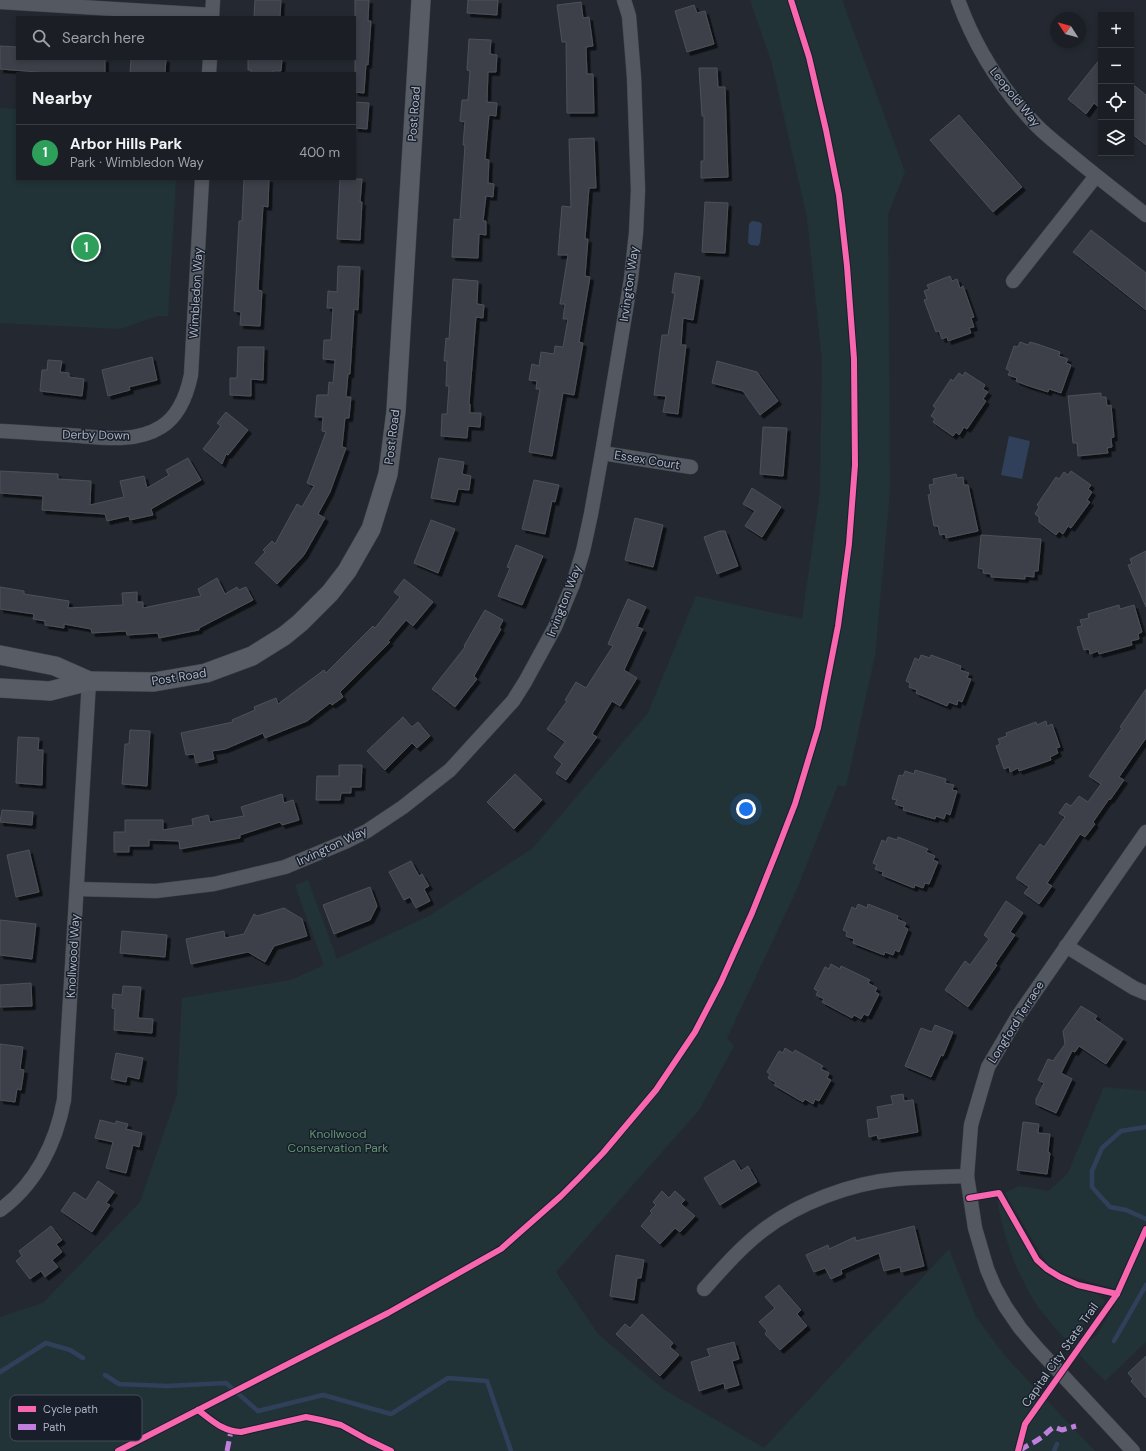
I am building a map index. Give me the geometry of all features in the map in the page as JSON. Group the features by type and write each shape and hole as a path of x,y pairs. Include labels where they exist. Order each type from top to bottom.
{"street":[{"path":"0,2 212,16 213,0"},
{"name":"Post Road","path":"89,681 154,682 206,674 252,656 284,636 300,623 330,593 347,571 371,530 388,474 395,419 421,0"},
{"name":"Irvington Way","path":"77,889 156,891 214,884 285,867 347,842 367,831 403,807 450,770 513,701 525,682 555,627 573,584 582,552 591,514 632,279 638,190 634,77 629,16 624,0"},
{"name":"Leopold Way","path":"958,0 964,17 982,53 1011,95 1037,126 1096,176 1146,215"},
{"path":"209,72 210,60"},
{"path":"1013,280 1096,176"},
{"name":"Wimbledon Way","path":"181,406 188,390 191,375 202,180"},
{"name":"Derby Down","path":"0,431 108,437 143,435 163,426 173,417 181,406"},
{"name":"Essex Court","path":"602,453 691,467"},
{"path":"0,655 55,666 89,681"},
{"path":"0,688 50,691 89,681"},
{"name":"Knollwood Way","path":"0,1210 25,1186 40,1166 52,1143 60,1122 64,1100 89,681"},
{"name":"Longford Terrace","path":"1133,1451 1037,1348 1005,1306 987,1269 975,1228 967,1176 971,1125 988,1067 1018,1016 1146,832"},
{"path":"1066,946 1134,988 1146,993"},
{"path":"704,1289 740,1248 762,1230 794,1210 825,1195 858,1186 895,1179 967,1176"}],"green space":[{"name":"Knollwood Conservation Park","path":"750,0 842,0 905,172 888,214 890,490 875,655 846,787 838,785 796,891 727,1038 734,1046 699,1110 556,1272 598,1334 663,1389 764,1448 949,1249 976,1317 1004,1355 1095,1451 0,1451 0,1317 43,1303 140,1202 177,1095 182,998 291,980 324,965 295,885 308,880 337,959 429,916 532,849 648,713 696,596 802,619 820,492 822,360 807,217 771,60","holes":["833,625 838,626 818,713"]},
{"path":"0,108 16,109 16,180 176,180 168,316 157,316 120,329 0,323"},
{"path":"1104,1087 1146,1091 1146,1342 1105,1381 1055,1327 1031,1296 1012,1256 1003,1228 997,1200 1003,1203 1030,1253 1044,1270 1059,1280 1097,1294 1105,1302 1085,1320 1078,1339 1085,1343 1097,1335 1123,1291 1066,1275 1049,1266 1005,1193 1019,1186 1049,1191 1068,1173"}],"water":[{"path":"752,221 762,224 760,243 758,246 748,243 749,224"},
{"path":"1009,436 1030,441 1022,479 1001,475"}],"building":[{"path":"255,0 281,0 280,16 254,16"},
{"path":"355,0 369,0 368,21 371,21 368,65 366,64 364,93 356,92"},
{"path":"468,0 498,0 497,15 467,13"},
{"path":"581,2 583,18 589,17 593,46 586,47 587,74 593,74 594,113 567,113 566,42 562,42 557,5"},
{"path":"694,5 697,13 705,11 714,44 687,52 675,11"},
{"path":"469,39 491,40 490,54 497,55 496,72 488,72 487,102 497,103 496,116 489,115 485,159 489,160 488,183 494,184 493,197 486,196 483,221 486,221 486,235 479,234 478,258 452,257 454,219 460,220 465,122 460,121 462,100 468,100 470,71 467,70"},
{"path":"0,46 16,47 16,60 105,60 105,72 38,72 0,69"},
{"path":"131,60 166,60 165,72 130,72"},
{"path":"248,60 282,60 281,71 251,72 251,70 248,70"},
{"path":"1098,62 1098,106 1094,103 1086,114 1068,99"},
{"path":"699,68 717,68 718,87 725,87 728,177 701,178 701,161 704,161 704,116 702,116"},
{"path":"1134,85 1146,95 1146,145 1134,135"},
{"path":"356,102 369,103 367,129 356,128"},
{"path":"959,115 1022,187 993,212 930,140"},
{"path":"594,138 596,188 589,188 585,239 588,239 585,276 590,277 579,342 583,343 574,395 563,393 552,456 529,452 540,389 536,389 537,381 529,380 532,364 539,366 541,352 554,354 555,346 563,347 568,319 563,319 565,304 560,304 568,255 558,255 562,206 571,207 569,139"},
{"path":"362,179 360,202 362,202 360,240 337,239 340,180"},
{"path":"244,180 269,180 268,207 263,206 258,290 262,291 260,326 240,325 241,312 234,311 239,221 242,221"},
{"path":"705,202 728,203 725,253 702,252"},
{"path":"1091,230 1146,273 1146,310 1073,252"},
{"path":"338,266 360,267 358,310 354,309 350,374 348,374 346,397 351,397 349,418 345,418 342,447 346,448 330,492 318,514 325,518 304,555 277,584 255,563 265,552 263,550 272,541 275,544 297,504 302,507 314,486 307,483 326,432 322,431 323,417 315,417 317,395 328,395 329,382 333,383 335,360 323,359 324,340 331,340 333,308 327,308 328,291 337,292"},
{"path":"675,273 700,277 693,320 683,318 681,345 686,345 678,414 663,412 666,396 654,395 662,335 668,335 675,293 672,293"},
{"path":"950,276 952,281 957,279 960,288 963,286 974,317 971,318 974,327 969,328 971,333 948,341 947,337 942,339 939,331 936,332 924,300 927,299 924,291 929,289 927,285"},
{"path":"453,279 478,281 477,304 484,305 483,318 476,317 469,404 470,413 481,413 480,427 468,426 467,438 441,436 442,414 447,414 449,386 446,386 447,361 444,361 446,338 449,339"},
{"path":"1020,342 1028,345 1030,342 1060,352 1059,356 1068,359 1066,363 1071,365 1061,393 1049,389 1048,392 1026,385 1016,381 1017,378 1008,375 1010,371 1006,369 1014,346 1018,347"},
{"path":"238,347 264,347 263,380 251,379 251,396 230,395 230,378 237,378"},
{"path":"152,357 157,380 129,387 130,390 108,396 102,370"},
{"path":"48,360 62,361 60,372 69,373 69,377 84,379 82,396 40,391 42,370 47,370"},
{"path":"717,361 757,372 778,401 760,415 743,391 712,383"},
{"path":"965,372 985,385 983,389 988,392 983,399 986,401 967,429 964,427 959,435 956,432 953,436 933,422 935,419 931,416 936,408 933,406 951,379 953,381 959,373 963,376"},
{"path":"1101,393 1101,397 1106,397 1107,406 1111,405 1114,437 1111,438 1112,447 1107,448 1108,453 1078,456 1077,443 1073,443 1068,396"},
{"path":"226,412 248,430 228,455 226,454 222,464 203,449 221,426 217,423"},
{"path":"763,427 787,428 783,476 760,474"},
{"path":"188,458 201,480 151,509 153,515 130,520 129,516 107,521 105,514 42,510 43,496 0,493 0,471 58,474 58,479 91,481 90,505 124,497 120,481 144,476 147,488 169,475 166,470"},
{"path":"439,458 464,462 462,474 471,476 469,490 458,489 455,502 431,498"},
{"path":"1071,471 1091,485 1088,489 1092,492 1087,500 1090,502 1071,528 1068,526 1063,534 1059,531 1056,535 1039,522 1039,517 1035,514 1039,507 1037,505 1056,477 1059,479 1064,472 1068,475"},
{"path":"956,474 957,478 963,477 964,485 968,485 978,531 946,538 945,534 940,535 938,526 934,526 928,495 931,494 929,485 934,484 933,479"},
{"path":"534,480 559,485 555,502 552,501 545,534 522,529"},
{"path":"752,488 781,507 762,537 745,526 755,511 743,504"},
{"path":"635,518 663,525 653,567 625,560"},
{"path":"431,520 455,529 438,573 414,563"},
{"path":"720,531 725,531 738,566 717,574 704,537"},
{"path":"981,535 1041,539 1038,571 1034,571 1034,577 1025,576 1025,579 991,577 991,574 983,573 983,569 978,568"},
{"path":"516,545 543,556 522,605 498,596 510,568 507,567"},
{"path":"1146,551 1146,607 1128,565 1132,564 1130,559"},
{"path":"217,578 225,594 237,587 239,590 246,587 253,600 199,628 199,630 159,638 158,633 127,635 126,631 92,633 91,629 64,624 64,628 45,625 45,621 33,619 34,614 0,609 0,587 24,591 24,594 69,601 68,608 123,605 122,593 137,592 137,602 143,602 143,608 201,596 198,589"},
{"path":"404,579 433,602 413,626 406,620 388,641 390,642 340,692 343,697 332,705 330,703 307,721 265,738 263,733 225,749 212,751 214,759 196,763 194,754 186,755 181,733 233,722 232,720 255,710 254,707 276,698 278,704 324,670 326,673 373,626 375,628 400,597 394,592"},
{"path":"628,599 646,607 637,627 643,629 624,670 637,678 620,706 612,701 592,734 597,737 566,780 556,773 562,764 554,757 565,742 547,729 567,701 565,700 576,682 586,688 613,646 608,644"},
{"path":"1119,605 1120,609 1134,605 1142,632 1138,634 1139,639 1131,641 1132,645 1099,654 1098,651 1090,654 1089,649 1084,650 1077,627 1082,626 1080,620 1089,618 1088,614"},
{"path":"485,610 503,620 499,628 501,629 474,676 477,679 455,707 432,689 465,647 464,646"},
{"path":"921,655 930,658 931,655 961,666 960,670 969,673 967,678 971,679 962,702 958,700 957,705 949,702 947,706 916,693 917,690 909,687 910,683 906,681 915,658 919,660"},
{"path":"1146,689 1146,738 1119,777 1124,780 1093,822 1095,824 1085,837 1080,834 1047,883 1052,886 1039,904 1024,893 1029,887 1016,878 1040,844 1044,847 1065,817 1059,813 1066,803 1071,806 1079,796 1088,802 1101,784 1089,776 1122,728 1120,727"},
{"path":"403,717 412,727 418,722 430,736 417,748 412,743 385,770 367,751"},
{"path":"1046,721 1047,726 1052,724 1060,747 1056,748 1058,753 1050,757 1051,760 1019,771 1018,768 1010,772 1009,767 1004,769 996,746 1000,744 998,739 1007,736 1006,733 1036,722 1037,725"},
{"path":"130,730 150,731 147,786 122,784 125,744 129,744"},
{"path":"18,737 39,738 38,750 43,750 42,785 16,783"},
{"path":"339,765 362,765 361,787 351,787 351,793 341,793 340,800 316,800 317,776 339,776"},
{"path":"915,770 946,779 945,783 954,785 952,790 957,791 950,815 946,813 944,819 936,816 935,819 903,810 904,807 895,804 897,800 892,799 899,775 903,776 905,771 914,774"},
{"path":"515,774 542,800 514,829 487,802"},
{"path":"282,794 284,803 293,800 299,820 282,825 280,822 240,835 240,838 180,849 179,841 149,840 149,846 129,846 129,852 114,852 114,832 125,832 125,820 163,820 163,830 193,825 192,819 208,815 210,822 244,816 241,807"},
{"path":"2,810 33,812 32,825 0,822"},
{"path":"888,837 897,840 898,837 928,849 926,852 935,856 933,860 938,862 929,884 925,883 923,888 915,885 914,888 882,875 883,872 875,869 877,865 873,863 882,840 886,842"},
{"path":"29,850 39,892 16,897 7,855"},
{"path":"411,861 419,876 422,874 429,886 424,889 430,901 416,908 410,897 404,900 389,872"},
{"path":"370,887 377,906 370,920 334,934 323,905"},
{"path":"1006,901 1023,913 1010,932 1015,935 995,964 997,965 968,1007 945,990 965,961 970,965 989,939 984,935"},
{"path":"858,904 867,908 868,904 898,916 897,919 906,923 904,927 908,929 899,952 895,950 893,955 885,952 884,955 853,943 854,939 846,936 847,932 843,930 852,907 856,909"},
{"path":"284,908 302,919 307,936 274,946 265,962 248,952 191,964 186,939 224,931 225,938 244,934 254,914 257,916"},
{"path":"0,920 36,924 32,959 0,955"},
{"path":"122,931 167,935 165,957 120,953"},
{"path":"831,964 840,969 841,966 870,980 868,983 877,988 875,992 879,994 868,1016 864,1014 861,1019 854,1015 852,1018 822,1002 824,999 816,995 818,991 814,989 825,967 829,969"},
{"path":"31,983 32,1006 0,1007 0,985"},
{"path":"123,986 141,987 138,1018 153,1019 152,1033 114,1030 115,1009 112,1008 113,994 122,995"},
{"path":"1081,1006 1097,1016 1095,1019 1123,1039 1106,1064 1079,1046 1075,1052 1072,1051 1061,1073 1072,1079 1056,1113 1036,1104 1036,1099 1044,1083 1038,1080 1048,1059 1053,1061 1065,1044 1063,1031"},
{"path":"935,1025 953,1032 943,1056 941,1055 931,1077 905,1066 921,1028 932,1032"},
{"path":"0,1044 23,1047 20,1069 24,1070 21,1090 17,1089 15,1102 0,1100"},
{"path":"785,1048 793,1053 795,1050 823,1066 821,1069 829,1073 827,1078 831,1080 819,1101 815,1099 813,1104 805,1099 803,1102 774,1085 776,1083 768,1078 770,1074 767,1072 779,1051 783,1053"},
{"path":"116,1053 143,1058 139,1079 127,1076 126,1082 111,1079"},
{"path":"903,1094 904,1101 913,1100 918,1132 878,1139 877,1135 869,1137 867,1120 879,1118 877,1107 893,1104 891,1096"},
{"path":"100,1120 116,1124 116,1121 128,1124 126,1129 142,1133 139,1147 133,1145 126,1173 106,1168 113,1142 95,1138"},
{"path":"1023,1122 1039,1124 1038,1133 1050,1134 1048,1152 1050,1153 1047,1174 1017,1170"},
{"path":"734,1160 741,1171 748,1166 757,1182 720,1205 704,1178"},
{"path":"98,1181 114,1192 106,1203 110,1205 92,1232 61,1211 74,1192 86,1200"},
{"path":"662,1191 669,1198 675,1191 685,1200 681,1204 695,1216 680,1232 675,1228 660,1244 641,1226 652,1213 650,1211 656,1205 653,1202"},
{"path":"51,1226 62,1240 56,1244 62,1252 52,1260 58,1267 45,1277 41,1271 30,1279 16,1261 22,1256 19,1251"},
{"path":"914,1226 924,1266 901,1272 900,1267 884,1271 879,1253 841,1270 842,1274 831,1279 825,1268 814,1272 806,1255 828,1245 829,1249 855,1237 856,1241"},
{"path":"616,1255 644,1260 641,1278 637,1278 634,1300 610,1296"},
{"path":"779,1285 801,1310 797,1314 807,1326 780,1350 765,1334 767,1331 759,1322 775,1308 765,1297"},
{"path":"642,1314 673,1343 670,1347 679,1355 660,1376 616,1334 625,1324 630,1328"},
{"path":"734,1342 739,1359 732,1361 739,1385 725,1389 724,1383 699,1391 691,1362 710,1356 707,1349"},
{"path":"1146,1356 1146,1398 1131,1381 1133,1379 1128,1373"}],"waterway":[{"path":"1146,1127 1121,1131 1102,1148 1092,1171 1092,1187 1110,1207 1126,1210 1146,1219"},
{"path":"1114,1341 1146,1285"},
{"path":"0,1372 46,1343 70,1350 83,1358"},
{"path":"105,1375 119,1384 167,1386 226,1383 258,1411 323,1395 391,1414 448,1378 487,1381 511,1451"},
{"path":"1054,1451 1057,1444"}],"marked path":[{"path":"1020,1451 1041,1438 1054,1427 1062,1430 1076,1426"},
{"path":"227,1451 231,1431"}],"cycle path":[{"path":"142,1439 388,1313 501,1249 561,1196 580,1177 603,1153 656,1090 695,1032 721,982 752,913 795,804 818,728 838,626 849,544 855,465 854,359 847,266 839,195 809,57 791,0"},
{"path":"969,1198 999,1193 1037,1260 1047,1269 1078,1285 1117,1294"},
{"name":"Capital City State Trail","path":"1018,1451 1025,1424 1117,1294 1146,1229"},
{"path":"198,1410 223,1428 241,1432 306,1417 321,1420 341,1425 391,1451"},
{"path":"118,1451 138,1441"}],"place":[{"name":"Arbor Hills Park","path":"86,247"}]}
